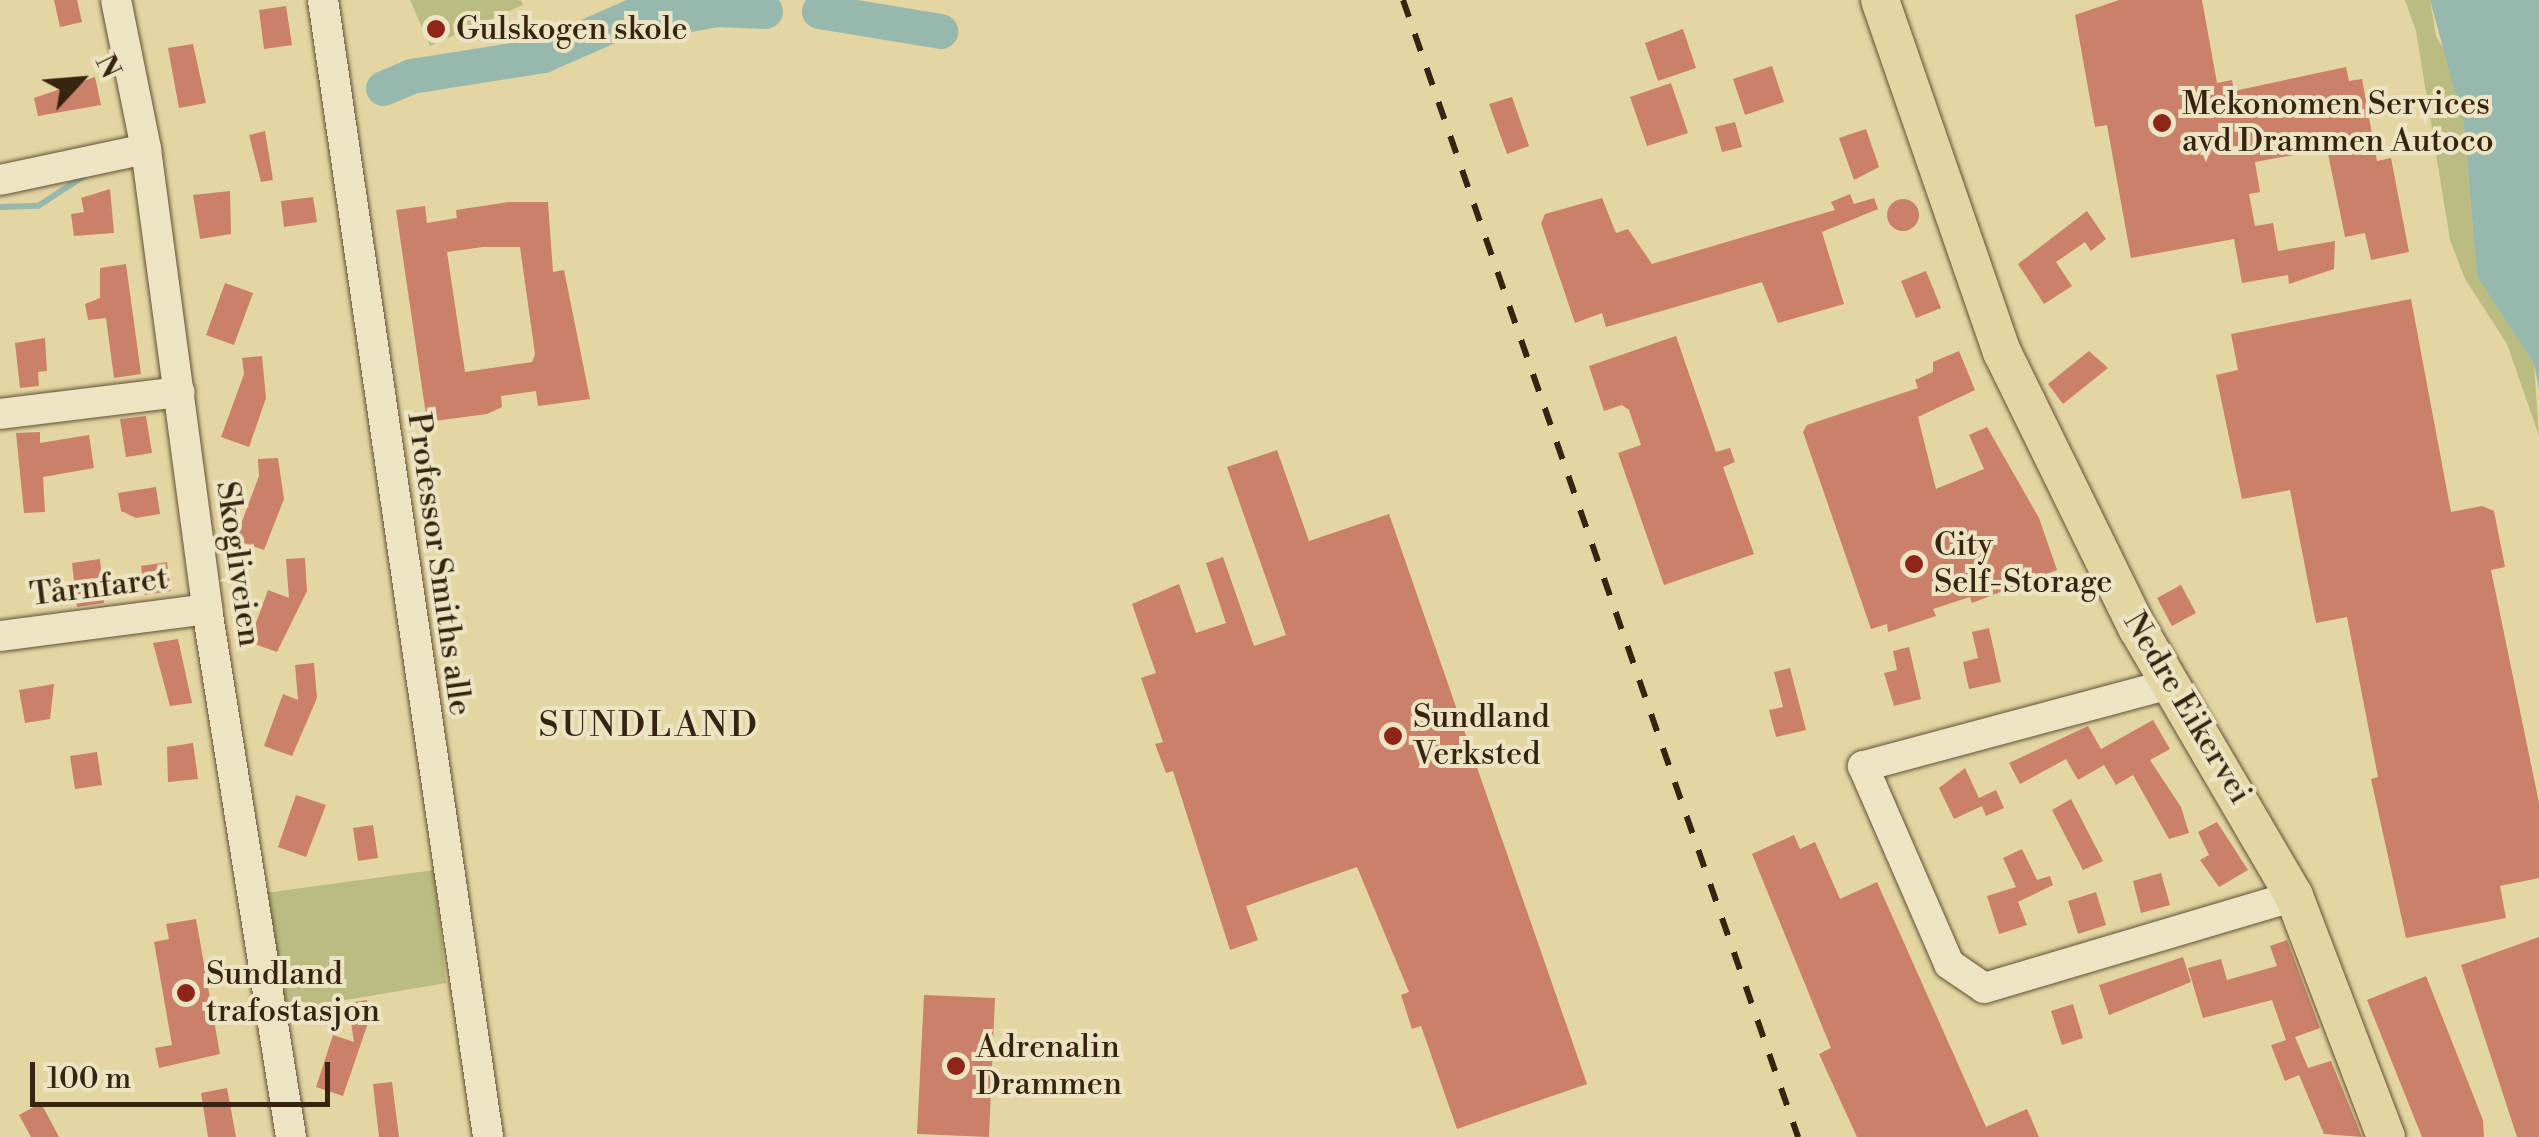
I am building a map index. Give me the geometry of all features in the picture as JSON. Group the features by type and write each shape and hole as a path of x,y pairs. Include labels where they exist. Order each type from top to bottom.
{"main road":[{"name":"Nedre Eikervei","path":"1880,0 1996,338 2063,482 2170,684 2294,896 2386,1137"}],"street":[{"name":"Skogliveien","path":"116,0 146,149 207,608 291,1137"},
{"name":"Professor Smiths alle","path":"323,0 488,1137"},
{"path":"0,180 146,149"},
{"path":"0,414 180,392"},
{"name":"Tårnfaret","path":"0,636 207,608"},
{"path":"2170,684 1863,766 1949,964 1984,988 2294,896"}],"green space":[{"path":"410,0 521,0 523,5 430,46"},
{"path":"2405,0 2430,0 2436,36 2448,56 2464,125 2477,275 2534,364 2539,436 2507,344 2465,279 2450,240 2416,31"},
{"path":"434,870 446,983 281,1011 265,893"}],"water":[{"path":"2430,0 2539,0 2539,388 2534,364 2477,276 2464,125"}],"building":[{"path":"54,0 77,0 82,22 60,27"},
{"path":"2119,0 2202,0 2217,83 2232,80 2234,91 2346,67 2349,81 2362,79 2377,161 2391,158 2409,252 2371,260 2365,233 2345,237 2327,149 2255,162 2260,192 2249,194 2255,226 2273,223 2278,251 2335,241 2334,269 2289,284 2288,275 2242,283 2234,239 2131,258 2107,125 2095,127 2075,15"},
{"path":"286,6 292,45 264,49 259,10"},
{"path":"1683,29 1696,68 1658,81 1645,43"},
{"path":"193,44 206,103 179,108 168,48"},
{"path":"1772,66 1784,102 1745,115 1733,79"},
{"path":"95,77 101,105 38,116 34,98"},
{"path":"1671,83 1688,133 1647,146 1630,97"},
{"path":"1512,97 1529,146 1507,154 1489,104"},
{"path":"1735,122 1742,147 1722,152 1715,127"},
{"path":"1866,129 1879,167 1854,180 1839,138"},
{"path":"265,131 273,180 261,182 249,135"},
{"path":"110,189 114,233 74,236 71,214 84,212 81,198"},
{"path":"230,191 231,234 200,239 193,195"},
{"path":"1850,194 1854,204 1874,198 1878,209 1822,232 1844,304 1778,323 1762,282 1606,327 1602,313 1575,323 1541,223 1545,214 1602,198 1616,233 1628,229 1652,264 1835,210 1831,202"},
{"path":"313,197 317,222 284,227 281,201"},
{"path":"1903,199 1914,204 1919,215 1914,226 1903,231 1892,226 1887,215 1892,204"},
{"path":"509,202 548,202 553,272 564,270 590,399 538,406 536,391 501,396 502,407 487,414 427,422 396,210 425,206 427,223 457,218 456,210","holes":["520,247 535,354 532,362 465,372 447,252"]},
{"path":"2087,211 2106,239 2091,251 2085,242 2056,262 2072,286 2044,304 2018,264"},
{"path":"126,264 141,374 114,378 106,318 88,320 85,304 100,298 100,268"},
{"path":"1926,271 1941,308 1916,318 1901,281"},
{"path":"225,283 253,293 234,345 206,335"},
{"path":"2411,299 2451,512 2482,506 2494,511 2505,567 2491,570 2539,803 2539,878 2500,886 2506,918 2406,938 2371,779 2378,777 2347,617 2316,623 2290,490 2242,499 2216,375 2238,370 2231,334"},
{"path":"1676,336 1716,452 1730,448 1735,462 1723,467 1754,554 1664,585 1618,453 1641,445 1629,410 1622,405 1604,411 1589,366"},
{"path":"45,338 47,371 38,372 39,386 20,388 15,343"},
{"path":"1959,351 1975,390 1918,417 1936,489 1984,469 1969,435 1987,427 2039,518 2057,570 1972,603 1970,597 1933,609 1936,616 1888,632 1887,624 1871,629 1803,432 1807,425 1918,388 1915,380 1933,372 1933,362"},
{"path":"2089,351 2108,368 2063,404 2048,384"},
{"path":"262,356 266,398 249,447 221,437 244,374 242,358"},
{"path":"146,416 152,453 126,457 120,419"},
{"path":"40,432 40,443 89,435 94,468 43,477 45,512 24,513 16,433"},
{"name":"Sundland Verksted","path":"1277,450 1309,541 1389,514 1587,1084 1457,1129 1421,1026 1412,1029 1401,995 1409,992 1357,867 1246,906 1258,940 1230,950 1173,771 1166,773 1155,744 1163,742 1141,678 1156,673 1132,604 1179,584 1196,633 1226,623 1206,563 1223,557 1254,646 1286,635 1227,467"},
{"path":"278,458 284,499 264,550 235,540 259,476 258,459"},
{"path":"156,487 160,514 136,518 121,511 118,493"},
{"path":"305,558 307,591 277,652 249,642 268,590 289,598 286,559"},
{"path":"100,559 104,603 77,607 72,563"},
{"path":"167,562 171,591 145,595 141,566"},
{"path":"2181,585 2196,613 2172,626 2157,598"},
{"path":"1989,628 2001,682 1969,689 1963,662 1978,658 1972,632"},
{"path":"178,639 192,703 170,706 153,643"},
{"path":"1909,647 1921,699 1894,706 1884,673 1897,670 1893,651"},
{"path":"314,663 317,698 292,756 264,746 283,694 298,700 295,665"},
{"path":"1790,668 1806,730 1776,737 1769,710 1783,707 1774,672"},
{"path":"54,684 50,719 25,723 19,690"},
{"path":"2153,720 2170,749 2150,760 2181,807 2189,833 2169,839 2133,775 2116,785 2104,765 2078,780 2066,759 2020,784 2009,763 2088,726 2101,749"},
{"path":"193,743 198,779 168,782 167,747"},
{"path":"97,752 102,785 75,789 70,756"},
{"path":"1965,768 1979,798 1996,790 2004,808 1986,816 1982,806 1954,819 1939,788"},
{"path":"296,795 326,805 306,857 278,847"},
{"path":"2071,799 2103,861 2083,870 2052,810"},
{"path":"2217,822 2248,870 2219,887 2200,860 2209,855 2198,832"},
{"path":"373,825 378,858 358,861 353,828"},
{"path":"1794,835 1800,849 1815,842 1840,899 1877,882 1986,1127 2027,1109 2039,1137 1857,1137 1819,1054 1831,1048 1752,854"},
{"path":"2022,849 2037,880 2050,876 2053,885 2018,902 2027,925 1999,934 1987,896 2016,887 2003,858"},
{"path":"2161,873 2170,905 2141,913 2133,881"},
{"path":"2096,892 2106,925 2078,934 2068,901"},
{"name":"Sundland trafostasjon","path":"196,919 220,1054 159,1068 155,1048 172,1045 154,942 169,939 166,924"},
{"path":"2539,937 2539,1137 2517,1137 2461,965"},
{"path":"2287,940 2320,1028 2295,1037 2308,1068 2331,1061 2362,1137 2324,1134 2299,1075 2285,1081 2271,1045 2286,1040 2272,1000 2203,1018 2188,968 2221,959 2227,980 2277,966 2270,946"},
{"path":"2183,957 2191,982 2109,1015 2099,985"},
{"path":"2426,976 2483,1120 2484,1137 2422,1137 2367,1000"},
{"name":"Adrenalin Drammen","path":"924,995 995,998 989,1137 917,1134"},
{"path":"367,1000 369,1020 343,1096 316,1087 333,1035 354,1042 348,1003"},
{"path":"2073,1004 2083,1038 2062,1045 2051,1011"},
{"path":"392,1082 399,1137 379,1137 373,1084"},
{"path":"227,1088 236,1137 208,1137 201,1093"},
{"path":"41,1103 59,1137 31,1137 19,1115"}],"waterway":[{"path":"383,88 411,76 543,55 641,12 673,17 716,9 765,11"},
{"path":"819,11 940,31"},
{"path":"0,207 38,206 84,176"}],"railway":[{"path":"1403,0 1798,1137"}],"place":[{"name":"Gulskogen skole","path":"436,29"},
{"name":"Mekonomen Services avd Drammen Autoco","path":"2162,123"},
{"name":"City Self-Storage","path":"1914,564"},
{"name":"Sundland Verksted","path":"1393,736"},
{"name":"Sundland trafostasjon","path":"186,993"},
{"name":"Adrenalin Drammen","path":"956,1066"}],"district":[{"name":"SUNDLAND","path":"649,726"}]}
